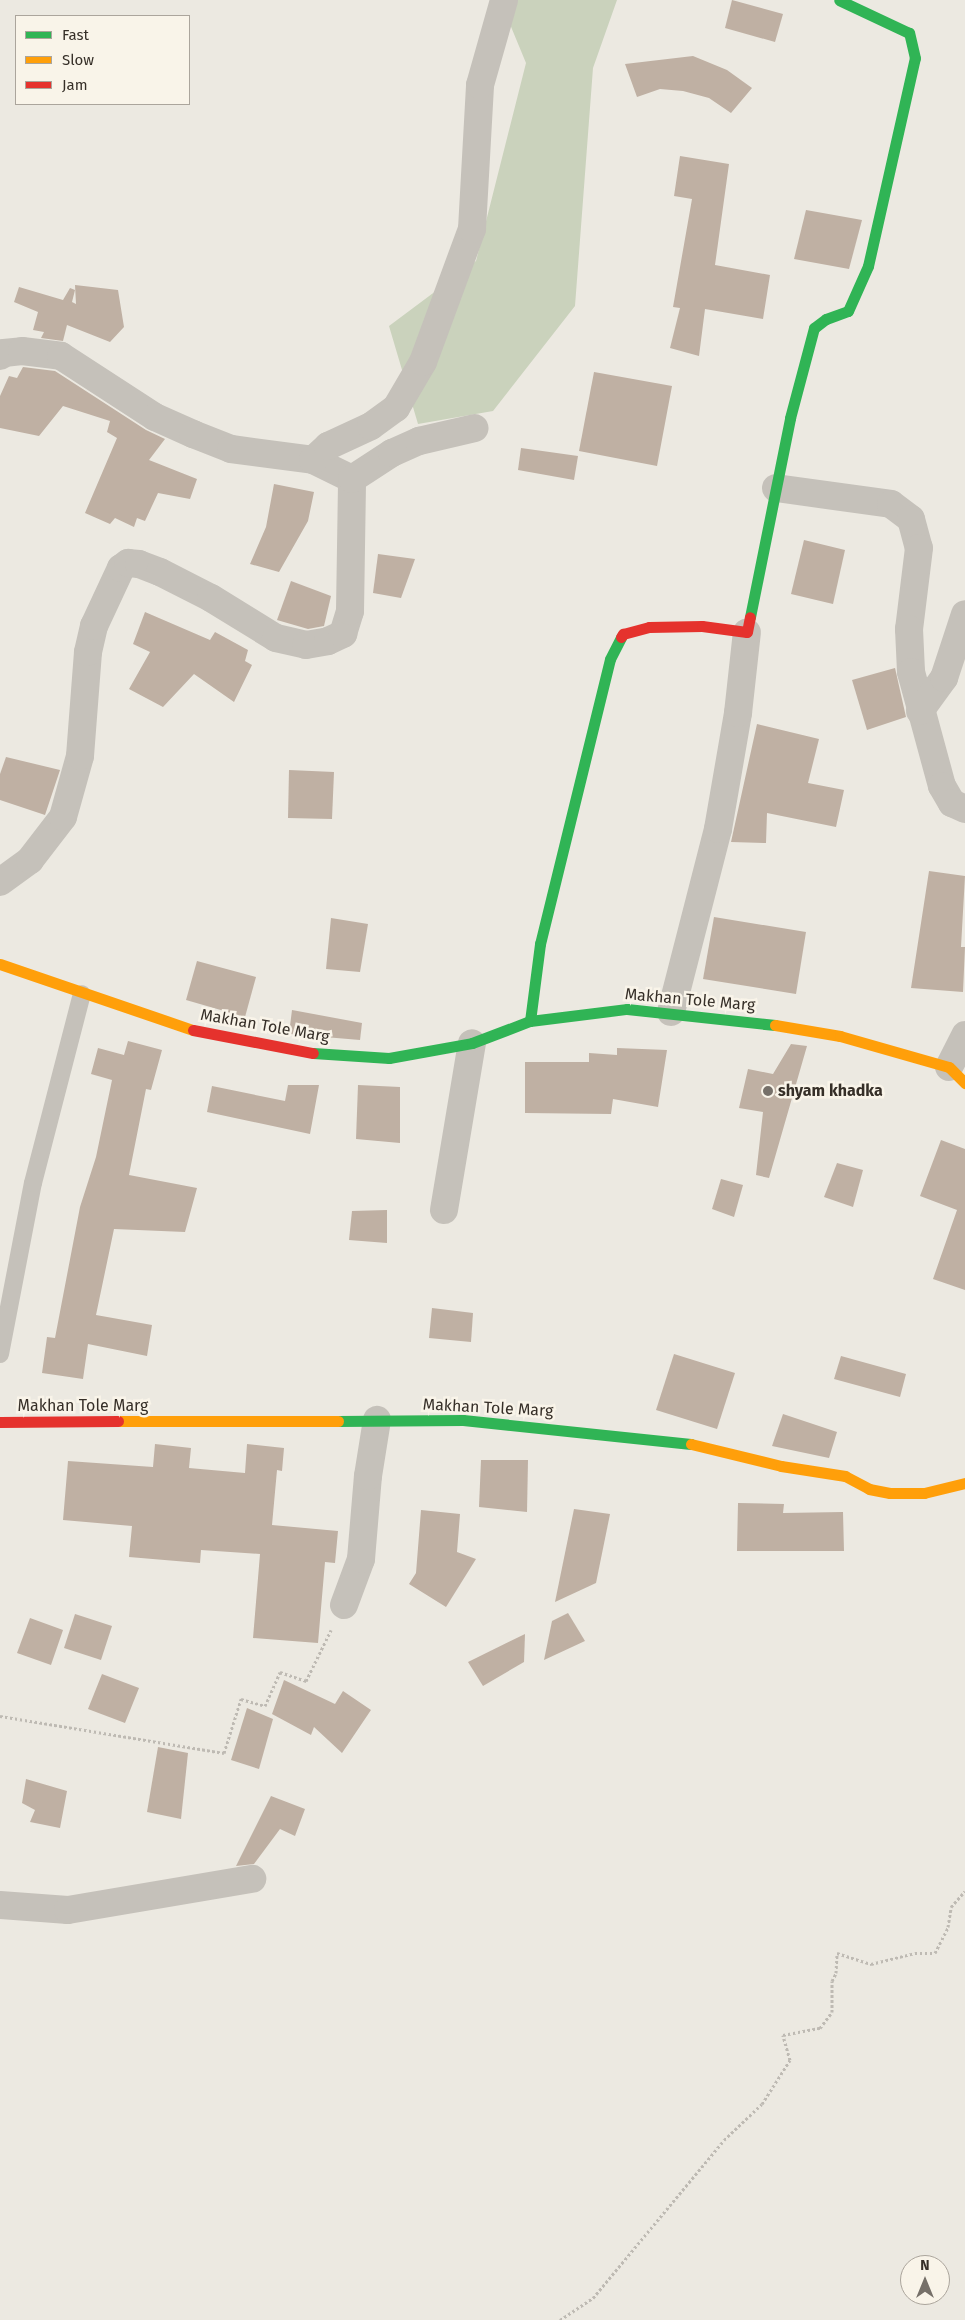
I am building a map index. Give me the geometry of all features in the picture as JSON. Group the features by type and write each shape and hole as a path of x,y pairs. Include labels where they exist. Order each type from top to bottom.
{"street":[{"path":"313,460 328,446 371,426 396,408 430,344 472,229 480,85 504,0"},
{"path":"671,1012 718,829 738,713 747,632 790,418 814,328 826,319 848,311 868,266 895,136 915,58 909,33 839,0"},
{"path":"0,356 4,352 22,351 61,356 156,417 192,434 231,449 313,460 352,479"},
{"path":"352,479 392,453 419,441 475,428"},
{"path":"0,882 30,860 63,817 80,756 88,652 94,626 121,568 128,563 139,564 160,572 211,598 276,638 306,645 328,641 343,634 350,611 352,479"},
{"path":"776,488 891,504 910,519 920,548 909,629 911,672 920,711 942,786 952,803 965,809"},
{"path":"920,711 944,678 965,614"},
{"path":"530,1021 540,944 610,659 622,634 658,626 702,626 747,632"},
{"name":"Makhan Tole Marg","path":"0,964 82,994 191,1030 306,1053 388,1058 472,1043 530,1021 626,1009 736,1019 840,1036 957,1075"},
{"path":"957,1075 965,1035"},
{"path":"444,1210 472,1043"},
{"path":"344,1605 361,1559 368,1476 377,1420"},
{"name":"Makhan Tole Marg","path":"0,1422 463,1420 678,1441 782,1466 845,1476 868,1489 890,1493 924,1493 965,1483"},
{"path":"0,1905 68,1910 252,1879"}],"lane":[{"path":"0,1354 33,1183 82,994"}],"path":[{"path":"0,1716 224,1753 241,1699 265,1706 280,1672 306,1681 344,1605"},
{"path":"560,2320 594,2298 724,2140 762,2104 790,2060 783,2035 820,2028 832,2012 832,1981 836,1973 837,1953 871,1964 914,1953 935,1953 948,1926 951,1907 965,1891"}],"green space":[{"path":"500,0 617,0 593,68 575,306 493,411 418,424 389,326 476,261 526,63"}],"building":[{"path":"732,0 783,14 775,42 725,28"},
{"path":"693,56 727,70 752,88 731,113 709,98 683,91 660,89 637,97 625,64"},
{"path":"680,156 729,164 715,265 770,275 763,319 705,309 699,356 670,348 680,308 673,307 692,199 674,196"},
{"path":"806,210 862,220 849,269 794,259"},
{"path":"75,285 118,290 124,327 110,342 67,325 63,341 41,338 44,332 33,330 38,312 14,302 19,287 63,300 70,288 75,290 72,302 76,304"},
{"path":"23,367 55,371 146,430 165,439 149,460 197,479 190,499 158,493 145,521 137,518 134,527 115,518 110,524 85,513 117,438 107,432 110,421 63,406 39,436 0,428 0,396 9,376 17,378"},
{"path":"594,372 672,386 657,466 579,451"},
{"path":"521,448 578,456 574,480 518,470"},
{"path":"274,484 314,492 308,521 279,572 250,564 266,527"},
{"path":"804,540 845,550 833,604 791,594"},
{"path":"378,554 415,559 401,598 373,593"},
{"path":"291,581 331,596 324,626 308,629 277,620"},
{"path":"145,612 210,640 215,632 248,650 245,661 252,665 234,702 194,674 163,707 129,689 150,652 133,644"},
{"path":"895,668 906,717 867,730 852,680"},
{"path":"757,724 819,739 808,783 844,790 836,827 767,813 766,843 731,842"},
{"path":"6,757 60,770 45,815 0,800 0,774"},
{"path":"289,770 334,772 332,819 288,818"},
{"path":"929,871 965,876 961,947 965,947 963,992 911,988"},
{"path":"714,917 806,932 796,994 703,979"},
{"path":"331,918 368,924 360,972 326,969"},
{"path":"197,961 256,977 245,1017 186,1000"},
{"path":"292,1010 362,1023 360,1040 289,1034"},
{"path":"128,1041 162,1050 151,1090 146,1089 129,1175 197,1188 185,1232 114,1229 96,1315 152,1325 147,1356 88,1344 83,1379 42,1373 47,1337 55,1338 80,1207 96,1157 112,1080 91,1074 98,1048 124,1055"},
{"name":"shyam khadka","path":"791,1044 807,1046 769,1178 756,1175 763,1112 739,1108 748,1069 773,1074"},
{"path":"617,1048 667,1050 658,1107 613,1099 611,1114 525,1113 525,1062 589,1062 589,1053 617,1055"},
{"path":"288,1085 319,1085 310,1134 207,1112 212,1086 285,1101"},
{"path":"358,1085 400,1087 400,1143 356,1139"},
{"path":"941,1140 965,1149 965,1290 933,1279 957,1210 920,1196"},
{"path":"837,1163 863,1170 853,1207 824,1197"},
{"path":"721,1179 743,1185 734,1217 712,1209"},
{"path":"387,1210 387,1243 349,1240 352,1211"},
{"path":"432,1308 473,1313 471,1342 429,1338"},
{"path":"674,1354 735,1373 717,1429 656,1410"},
{"path":"841,1356 906,1374 900,1397 834,1379"},
{"path":"783,1414 837,1432 829,1458 772,1446"},
{"path":"155,1444 191,1448 189,1468 245,1473 247,1444 284,1448 282,1471 277,1470 272,1525 338,1531 335,1563 325,1562 318,1643 253,1638 260,1554 201,1550 200,1563 129,1557 132,1526 63,1520 68,1461 153,1467"},
{"path":"481,1460 528,1460 527,1512 479,1507"},
{"path":"738,1503 784,1504 783,1513 843,1512 844,1551 737,1551"},
{"path":"574,1509 610,1514 596,1583 555,1602"},
{"path":"421,1510 460,1514 457,1552 476,1559 446,1607 409,1584 416,1573"},
{"path":"568,1613 585,1641 544,1660 552,1621"},
{"path":"75,1614 112,1626 101,1660 64,1648"},
{"path":"30,1618 63,1630 51,1665 17,1653"},
{"path":"525,1634 524,1662 483,1686 468,1662"},
{"path":"102,1674 139,1688 125,1723 88,1709"},
{"path":"284,1680 335,1704 343,1691 371,1710 342,1753 314,1727 311,1735 272,1714"},
{"path":"247,1708 273,1719 259,1769 231,1760"},
{"path":"158,1747 188,1753 181,1819 147,1812"},
{"path":"26,1779 67,1791 60,1828 30,1822 35,1810 22,1803"},
{"path":"271,1796 305,1809 295,1836 280,1829 254,1864 236,1866"}],"traffic: fast":[{"path":"750,617 790,418 814,328 826,319 848,311 868,266 915,58 909,33 839,0"},
{"path":"530,1021 540,944 610,659 621,637"},
{"path":"313,1053 389,1058 472,1043 530,1021 627,1009 775,1025"},
{"path":"338,1421 463,1420 691,1444"}],"traffic: slow":[{"path":"0,964 193,1030"},
{"path":"775,1025 840,1036 949,1067 965,1083"},
{"path":"118,1421 338,1421"},
{"path":"691,1444 781,1466 845,1476 869,1489 890,1493 924,1493 965,1483"}],"traffic: jam":[{"path":"621,637 623,634 649,627 702,626 747,632 750,617"},
{"path":"193,1030 313,1053"},
{"path":"0,1422 118,1421"}],"place":[{"name":"shyam khadka","path":"768,1091"}]}
